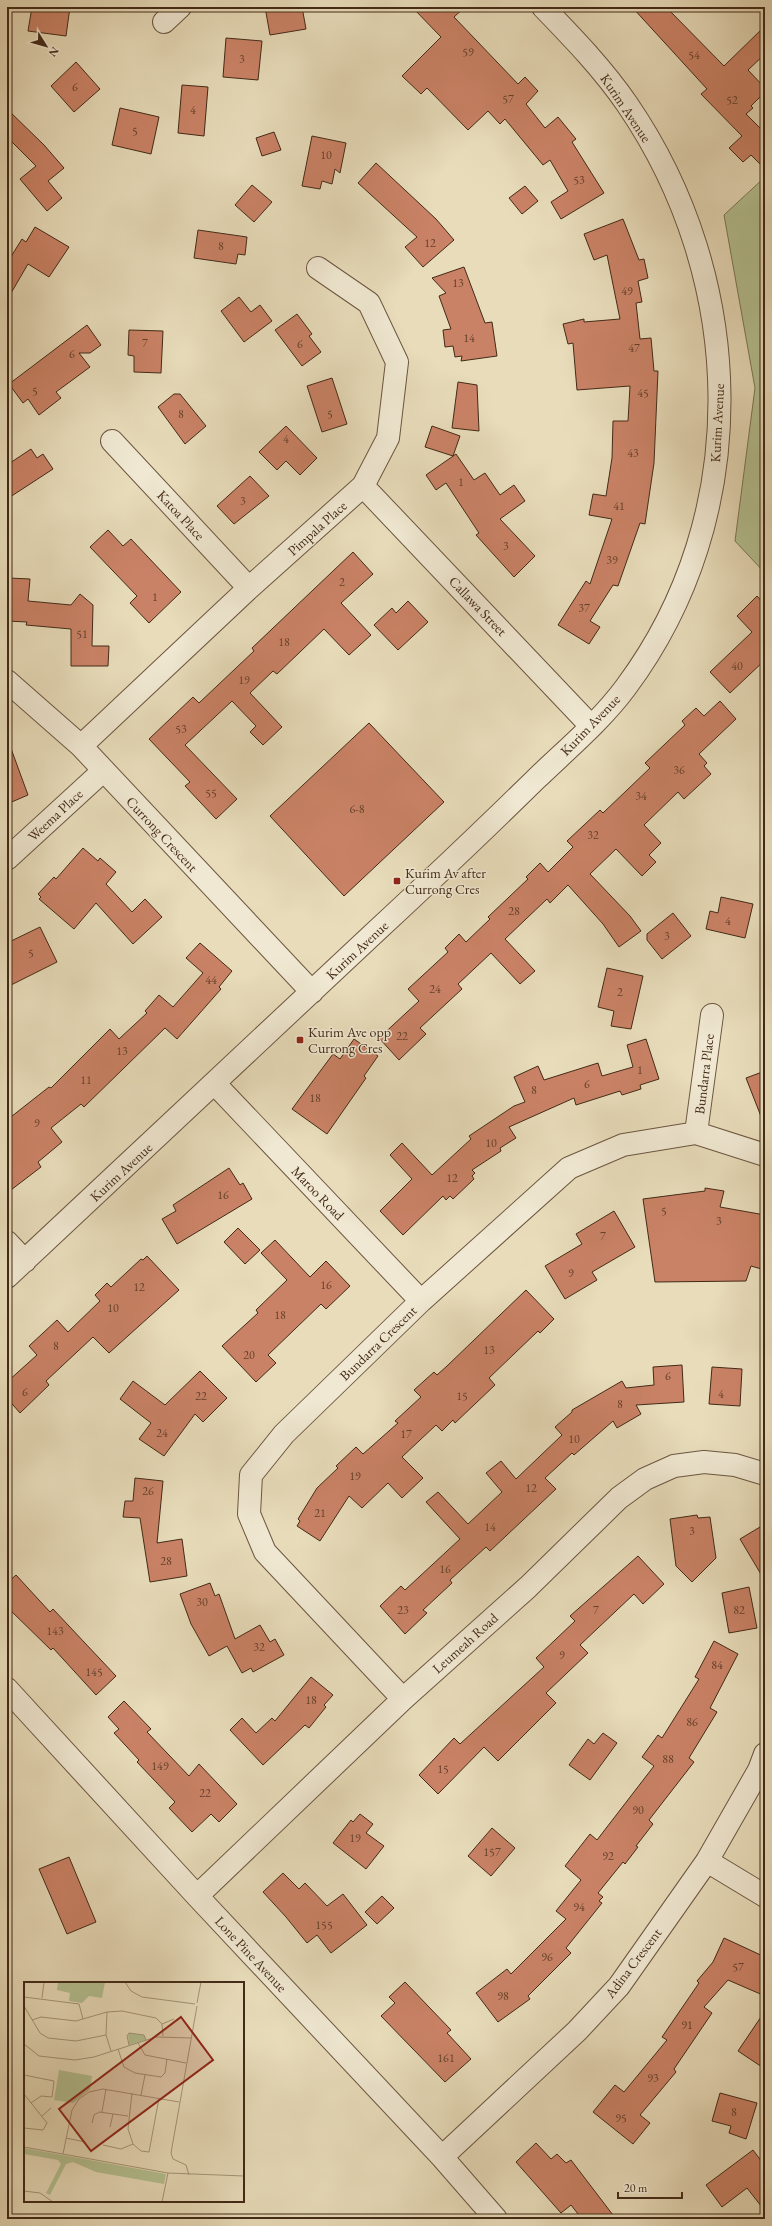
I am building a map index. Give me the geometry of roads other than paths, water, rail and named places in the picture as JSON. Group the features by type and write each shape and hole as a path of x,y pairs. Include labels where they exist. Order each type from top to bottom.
{"street":[{"path":"164,22 180,7"},
{"name":"Kurim Avenue","path":"7,1278 453,860 591,726 624,691 645,660 680,594 698,548 716,464 720,413 720,368 708,289 688,222 670,178 627,103 588,54 543,7"},
{"name":"Pimpala Place","path":"81,746 250,588 363,486 388,438 397,362 369,303 318,268"},
{"name":"Katoa Place","path":"112,441 250,588"},
{"name":"Callawa Street","path":"363,486 591,726"},
{"name":"Currong Crescent","path":"7,681 18,688 81,746 312,992"},
{"name":"Weema Place","path":"7,859 103,771"},
{"name":"Bundarra Place","path":"696,1133 712,1015"},
{"name":"Maroo Road","path":"215,1084 421,1301"},
{"name":"Bundarra Crescent","path":"403,1699 264,1552 249,1514 251,1475 284,1434 421,1301 569,1168 623,1145 696,1133 765,1155"},
{"path":"7,1242 25,1261"},
{"name":"Leumeah Road","path":"197,1896 403,1699 528,1587 618,1498 645,1478 674,1466 704,1462 735,1465 765,1474"},
{"name":"Lone Pine Avenue","path":"7,1689 197,1896 442,2157 496,2219"},
{"name":"Adina Crescent","path":"442,2157 572,2036 619,1986 707,1860 758,1770 765,1754"},
{"path":"707,1860 765,1896"}],"place":[{"name":"Kurim Av after Currong Cres","path":"397,881"},
{"name":"Kurim Ave opp Currong Cres","path":"300,1040"}]}
